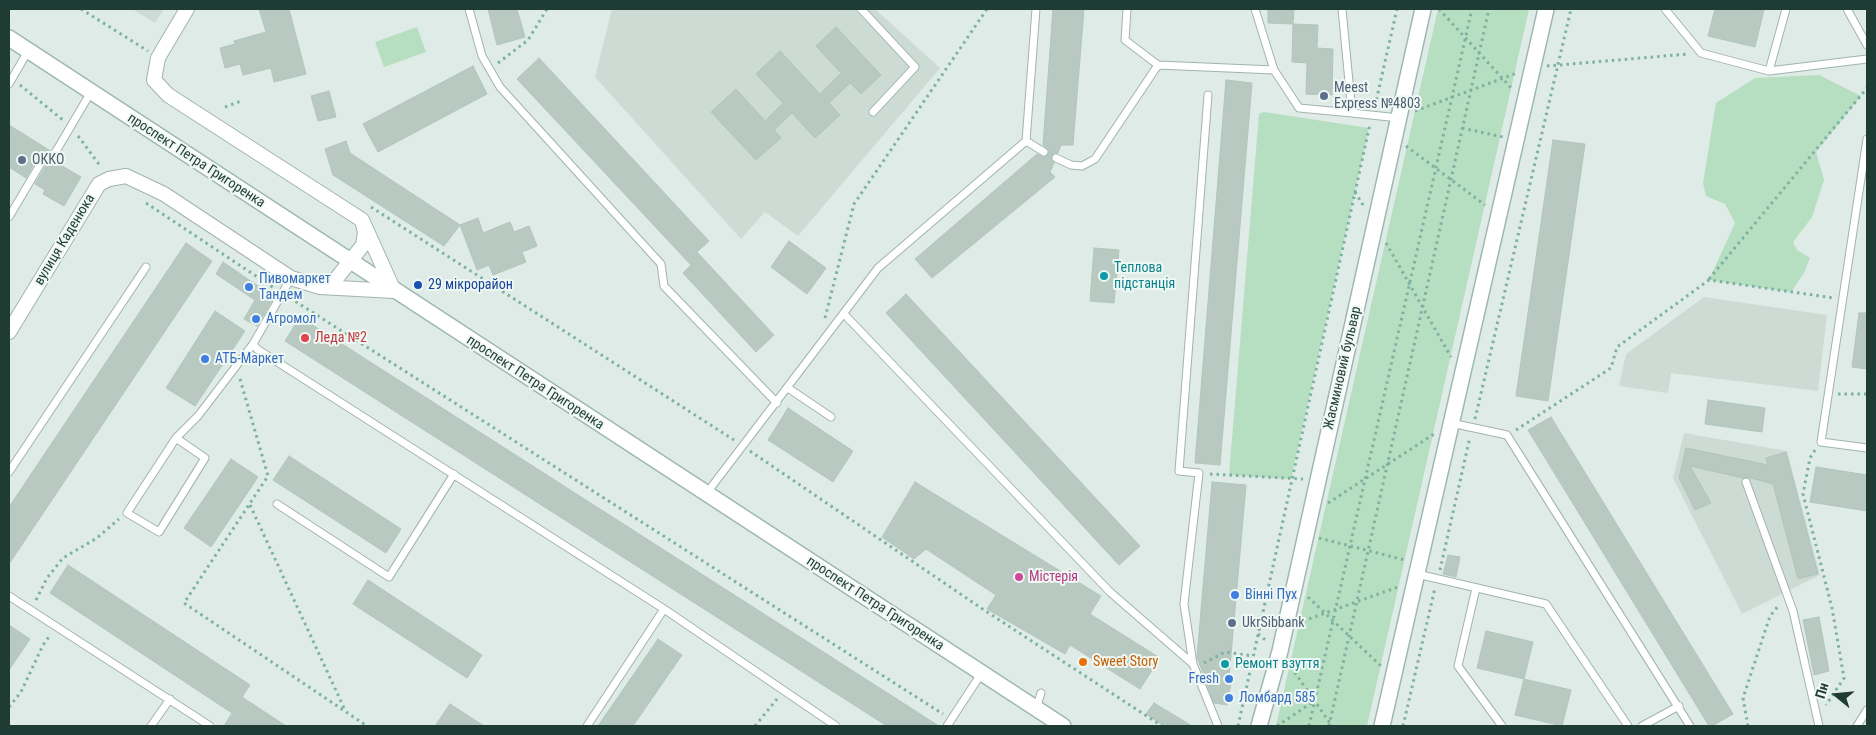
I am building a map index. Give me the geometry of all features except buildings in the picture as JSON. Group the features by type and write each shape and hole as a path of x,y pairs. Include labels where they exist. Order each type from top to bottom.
{"street":[{"path":"187,9 158,58 154,80 168,95 362,220 394,291"},
{"name":"Жасминовий бульвар","path":"1259,726 1280,651 1423,9"},
{"path":"1382,726 1546,9"},
{"name":"проспект Петра Григоренка","path":"9,38 349,262 1063,726"},
{"name":"вулиця Каденюка","path":"9,332 99,184 108,179 126,176 164,194 291,278 320,287 394,291"},
{"path":"320,287 336,279 362,245 365,232 362,220"}],"lane":[{"path":"469,9 482,56 500,87 661,264 664,286 777,403"},
{"path":"861,9 915,66 873,112"},
{"path":"706,494 878,268 1026,141 1036,9"},
{"path":"1127,9 1124,40 1158,65 1274,70"},
{"path":"1255,9 1274,70 1299,108 1399,118"},
{"path":"1342,9 1352,113"},
{"path":"1665,9 1701,53 1769,71 1867,60"},
{"path":"1769,71 1786,9"},
{"path":"1847,9 1867,45"},
{"path":"10,81 28,51"},
{"path":"1056,158 1071,165 1082,166 1095,160 1158,65"},
{"path":"9,214 44,158 55,153 91,92"},
{"path":"1208,95 1180,472 1199,473 1184,604 1194,666 1218,726"},
{"path":"1867,139 1841,299 1821,442 1867,448"},
{"path":"1026,141 1044,152"},
{"path":"9,472 146,267"},
{"path":"176,438 204,458 159,532 127,513 176,438 198,416 253,344 291,278"},
{"path":"844,314 1110,592 1194,666"},
{"path":"253,344 664,609 836,726"},
{"path":"788,388 830,417"},
{"path":"1451,423 1507,435 1690,726"},
{"path":"277,504 389,577 454,474"},
{"path":"1746,482 1794,611 1820,726"},
{"path":"1417,573 1438,580 1546,604 1628,726"},
{"path":"1476,588 1458,666 1502,726"},
{"path":"9,596 210,726"},
{"path":"587,726 664,609"},
{"path":"947,726 981,674"},
{"path":"1036,709 1041,693"},
{"path":"151,726 170,699"},
{"path":"1642,726 1678,706"},
{"path":"1858,726 1867,710"}],"path":[{"path":"81,9 158,58"},
{"path":"490,70 528,40 547,9"},
{"path":"823,323 854,204 987,9"},
{"path":"1372,116 1397,9"},
{"path":"1439,9 1545,123"},
{"path":"1309,726 1472,9"},
{"path":"1330,725 1367,551 1489,9"},
{"path":"1482,424 1474,423 1478,402 1571,9"},
{"path":"10,81 71,126 100,166"},
{"path":"1514,431 1611,368 1617,347 1709,280 1867,88"},
{"path":"225,107 241,101"},
{"path":"1238,726 1371,121 1436,166 1520,230"},
{"path":"1355,192 1478,402"},
{"path":"140,199 283,294 951,719"},
{"path":"366,204 742,445 984,610 1162,726"},
{"path":"1709,280 1841,299"},
{"path":"236,366 268,476 184,603 367,726"},
{"path":"1828,394 1867,394"},
{"path":"1310,515 1451,423"},
{"path":"1438,580 1473,427"},
{"path":"1818,718 1844,678 1832,608 1803,494 1810,458 1821,442"},
{"path":"1199,473 1318,480"},
{"path":"249,504 346,711"},
{"path":"31,610 47,578 63,558 97,538 127,513"},
{"path":"1281,529 1367,551 1417,573 1436,585 1403,726"},
{"path":"1285,626 1356,603 1417,573 1440,569"},
{"path":"1295,585 1411,694"},
{"path":"1748,726 1743,698 1770,616 1788,595"},
{"path":"9,707 25,684 42,645 57,627"},
{"path":"1280,651 1330,725"},
{"path":"1194,666 1225,652 1253,656"},
{"path":"755,726 783,690"},
{"path":"1277,726 1314,702"}],"shaded area":[{"path":"132,9 164,9 155,23"},
{"path":"612,9 875,9 940,68 798,236 765,212 741,239 595,77"},
{"path":"1704,297 1827,315 1818,391 1671,373 1668,393 1619,386 1626,354"},
{"path":"1684,433 1787,451 1820,575 1742,614 1673,478"}],"green space":[{"path":"1438,9 1529,9 1367,726 1276,726"},
{"path":"417,27 426,52 384,67 375,42"},
{"path":"1819,75 1861,96 1816,152 1824,180 1812,217 1793,242 1797,250 1810,258 1804,273 1791,292 1709,280 1735,223 1725,204 1706,196 1703,183 1716,103 1755,78"},
{"path":"1264,112 1369,128 1291,479 1229,475 1259,114"}],"place":[{"name":"Meest Express №4803","path":"1324,96"},
{"name":"ОККО","path":"22,160"},
{"name":"Теплова підстанція","path":"1104,276"},
{"name":"29 мікрорайон","path":"418,285"},
{"name":"Пивомаркет Тандем","path":"249,287"},
{"name":"Агромол","path":"256,319"},
{"name":"Леда №2","path":"305,338"},
{"name":"АТБ-Маркет","path":"205,359"},
{"name":"Містерія","path":"1019,577"},
{"name":"Вінні Пух","path":"1235,595"},
{"name":"UkrSibbank","path":"1232,623"},
{"name":"Sweet Story","path":"1083,662"},
{"name":"Ремонт взуття","path":"1225,664"},
{"name":"Fresh","path":"1229,679"},
{"name":"Ломбард 585","path":"1229,698"}]}
